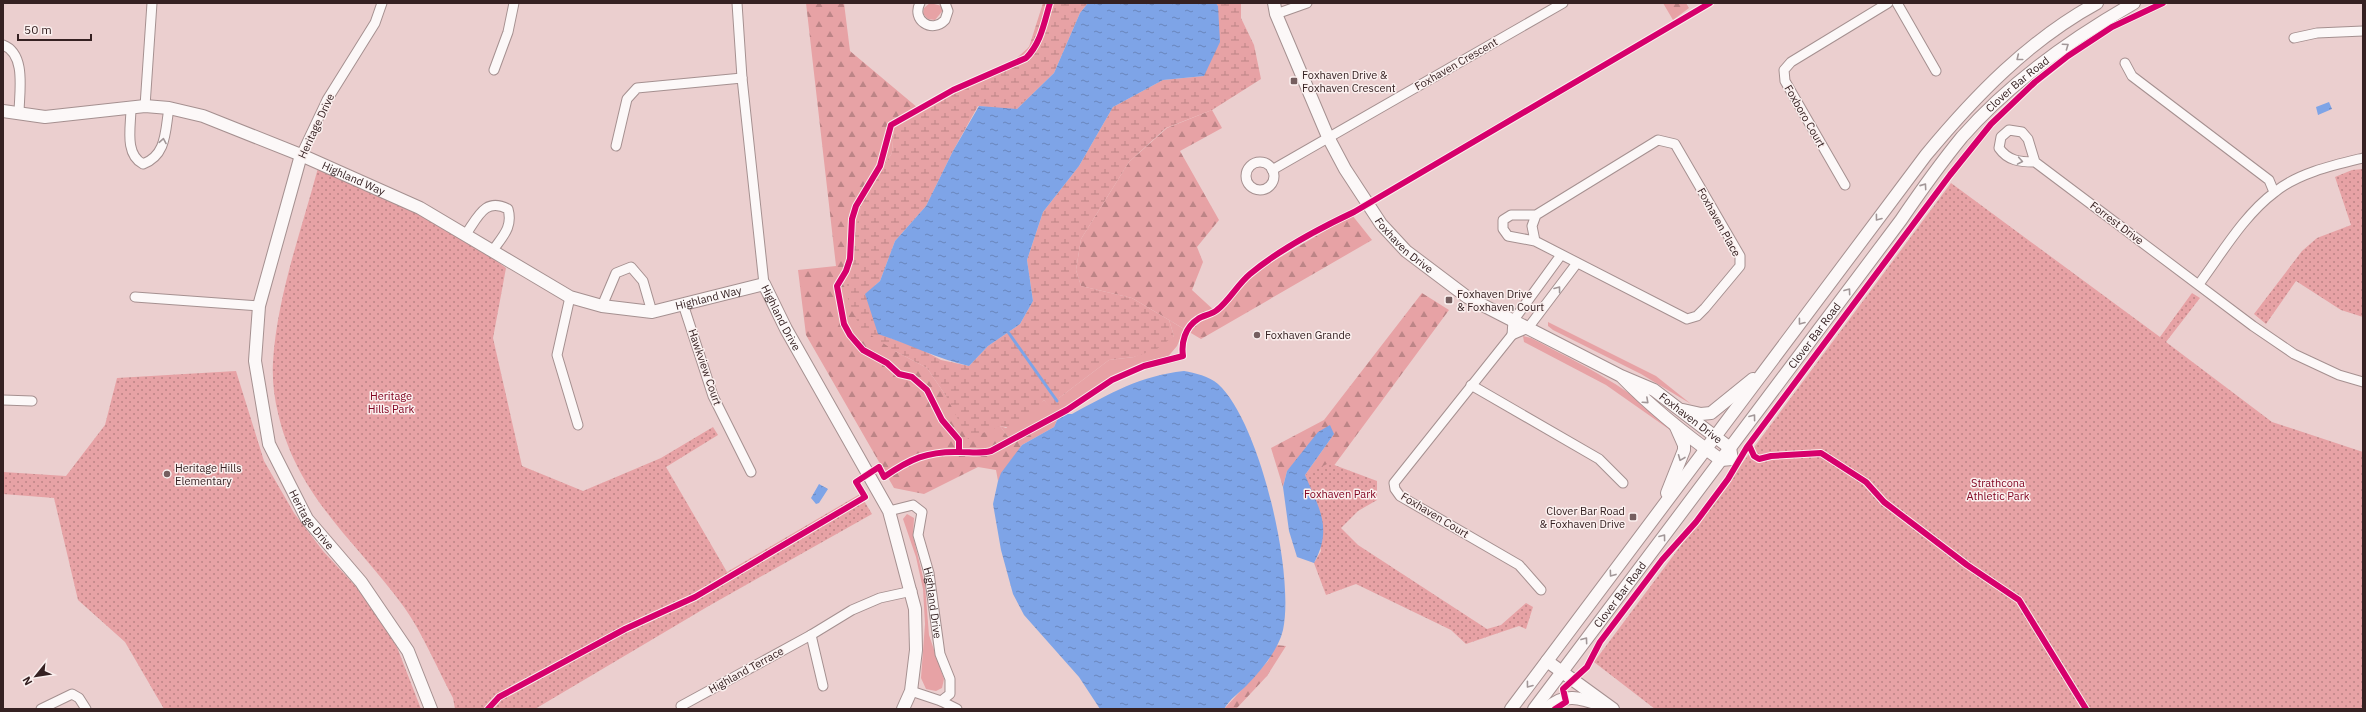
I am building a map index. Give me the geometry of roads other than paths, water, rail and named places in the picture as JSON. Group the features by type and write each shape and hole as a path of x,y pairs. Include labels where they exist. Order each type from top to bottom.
{"street":[{"path":"145,106 152,3"},
{"name":"Heritage Drive","path":"382,3 375,23 327,100 301,155 259,306 256,361 269,444 307,519 361,582 408,651 431,709"},
{"path":"494,70 508,32 514,3"},
{"name":"Highland Drive","path":"737,3 742,78 764,284 786,329 889,511 912,591 915,610 916,650 911,691 904,709"},
{"path":"920,3 917,10 920,20 927,26 932,27 945,20 948,4"},
{"path":"1275,9 1307,3"},
{"name":"Foxhaven Crescent","path":"1272,170 1563,3"},
{"name":"Foxboro Court","path":"1845,185 1785,81 1784,70 1791,62 1888,3"},
{"path":"1897,3 1936,71"},
{"name":"Clover Bar Road","path":"1511,709 1921,162 1955,121 2004,70 2061,25 2097,3"},
{"name":"Clover Bar Road","path":"1730,448 1928,181 1963,137 2025,77 2059,50 2095,25 2134,3"},
{"name":"Foxhaven Drive","path":"1275,9 1328,137 1366,204 1388,233 1406,251 1467,297 1621,376 1654,390 1730,448 1732,459 1721,460 1706,449 1674,422 1645,401 1621,376"},
{"path":"2294,38 2317,33 2363,31"},
{"path":"3,45 10,48 17,56 19,67 19,114"},
{"path":"2124,63 2132,76 2269,180 2274,192"},
{"path":"616,146 627,99 637,88 742,78"},
{"name":"Highland Way","path":"3,111 45,117 145,106 169,108 203,116 301,155 420,208 570,297 602,306 652,312 764,284"},
{"path":"131,108 131,152 136,160 143,164 154,160 162,149 169,108"},
{"name":"Foxhaven Place","path":"1658,140 1675,144 1740,256 1740,266 1705,308 1697,316 1687,319 1561,255 1535,240 1508,236 1503,229 1503,220 1511,215 1536,215 1658,140"},
{"path":"2199,284 2239,230 2274,192 2294,180 2342,163 2363,158"},
{"name":"Forrest Drive","path":"2035,162 2199,284 2252,326 2294,354 2363,382"},
{"path":"466,234 484,210 492,204 500,204 508,209 510,226 493,250"},
{"path":"1535,240 1532,226 1536,215"},
{"path":"1561,255 1513,320 1512,335 1528,328 1577,263"},
{"path":"602,306 616,273 632,268 643,281 652,312"},
{"path":"134,297 259,306"},
{"path":"570,297 557,355 578,425"},
{"name":"Hawkview Court","path":"684,304 713,396 751,472"},
{"name":"Foxhaven Court","path":"1512,335 1397,477 1394,489 1400,496 1519,565 1542,590"},
{"path":"1678,408 1701,414 1711,413 1767,368"},
{"path":"1471,385 1599,459 1623,483"},
{"path":"3,400 32,401"},
{"path":"1662,506 1684,450 1684,445 1674,422"},
{"name":"Clover Bar Road","path":"1534,709 1721,460"},
{"name":"Highland Drive","path":"889,511 913,505 922,512 918,535 929,573 940,654 950,679 950,694 941,701"},
{"name":"Highland Terrace","path":"681,706 811,635 852,610 880,598 912,591"},
{"path":"811,635 823,686"},
{"path":"1547,661 1612,709"},
{"path":"911,691 941,701 957,709"},
{"path":"41,709 72,694 80,698 86,709"},
{"path":"1547,709 1554,702 1564,697 1583,699 1612,709"}],"water":[{"path":"1088,3 1216,3 1218,6 1220,42 1204,76 1163,80 1113,107 1079,166 1043,212 1027,260 1033,301 1020,324 988,346 969,366 878,334 865,294 880,281 895,241 926,206 953,151 979,106 1017,109 1054,73 1080,13"},
{"path":"2329,102 2332,109 2318,115 2316,107"},
{"path":"1184,371 1206,377 1218,384 1233,403 1248,431 1271,500 1279,538 1284,573 1285,605 1283,630 1281,638 1273,653 1263,667 1226,705 1224,709 1100,709 1079,677 1024,615 1013,594 1001,550 993,504 998,481 1001,473 1022,445 1054,427 1059,416 1064,414 1072,414 1113,392 1139,381 1168,373"},
{"path":"1330,425 1334,434 1305,475 1322,518 1323,539 1320,551 1314,563 1297,557 1289,531 1283,487 1287,471 1318,432"},
{"path":"819,484 828,489 819,503 816,504 811,498"}],"waterway":[{"path":"1008,332 1057,401"}],"place":[{"name":"Foxhaven Drive & Foxhaven Crescent","path":"1294,81"},
{"name":"Foxhaven Drive & Foxhaven Court","path":"1449,300"},
{"name":"Foxhaven Grande","path":"1257,335"},
{"name":"Heritage Hills Elementary","path":"167,474"},
{"name":"Clover Bar Road & Foxhaven Drive","path":"1633,517"}],"park label":[{"name":"Heritage Hills Park","path":"391,402"},
{"name":"Strathcona Athletic Park","path":"1998,489"},
{"name":"Foxhaven Park","path":"1340,494"}]}
